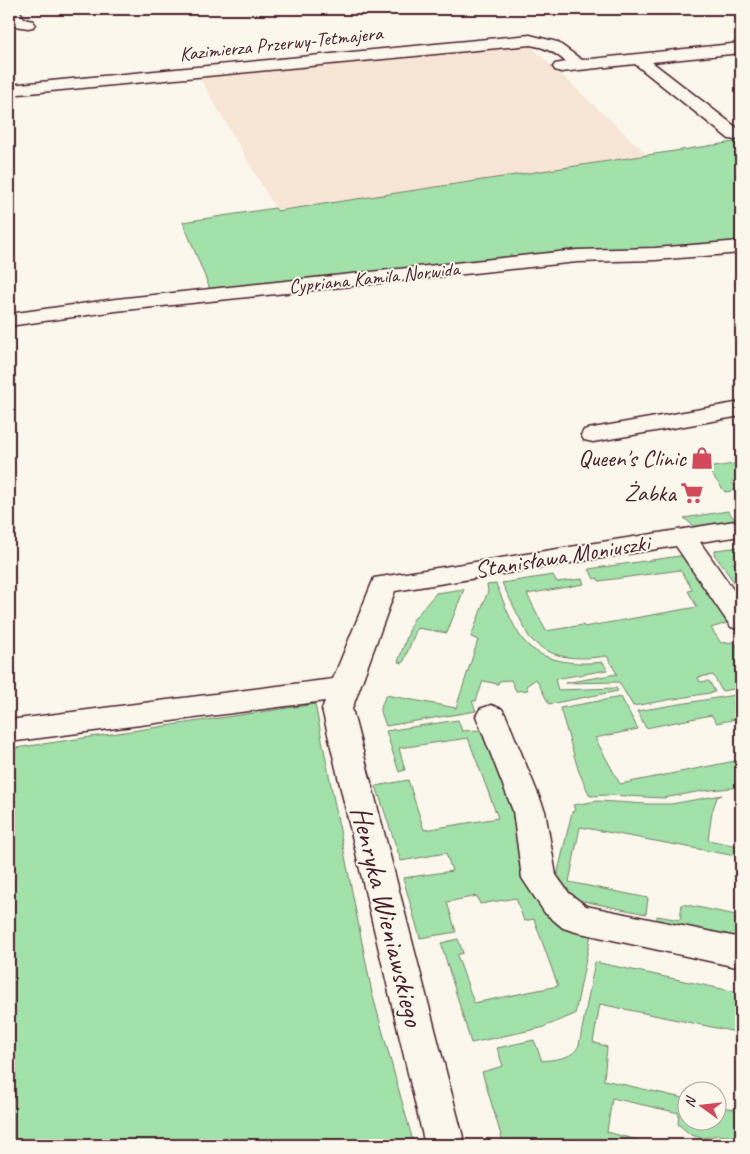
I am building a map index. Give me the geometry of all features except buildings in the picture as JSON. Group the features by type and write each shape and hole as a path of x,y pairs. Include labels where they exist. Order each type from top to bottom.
{"street":[{"path":"12,9 19,23 28,24"},
{"name":"Kazimierza Przerwy-Tetmajera","path":"9,90 530,40 548,42 561,49 578,65"},
{"path":"555,68 741,48"},
{"path":"638,59 735,135"},
{"name":"Cypriana Kamila Norwida","path":"9,320 116,305 577,256 655,254 741,246"},
{"path":"592,435 741,409"},
{"name":"Stanisława Moniuszki","path":"384,584 741,528"},
{"path":"682,537 741,621"},
{"name":"Henryka Wieniawskiego","path":"384,584 337,709 445,1145"},
{"path":"9,731 345,688"},
{"path":"491,716 529,811 539,878 557,903 576,918 741,953"}],"shaded area":[{"path":"528,44 649,156 277,211 200,78"}],"green space":[{"path":"741,141 741,241 210,289 183,222 275,208 277,211"},
{"path":"741,463 741,480 732,482 738,490 725,492 707,468"},
{"path":"728,511 737,522 696,528 684,518"},
{"path":"741,547 741,561 733,563 741,574 741,592 714,554 716,550"},
{"path":"680,556 690,557 727,623 711,628 721,643 734,642 741,652 740,688 722,691 713,675 698,677 700,682 709,681 715,692 633,706 619,682 565,683 617,674 607,656 565,657 537,645 529,637 502,583 553,575 557,582 582,579 584,584 527,594 546,631 583,625 584,627 697,607 688,591 693,590 680,570 599,581 598,578 594,579 589,569"},
{"path":"496,584 515,627 523,640 531,648 540,654 560,661 603,662 607,670 555,679 558,690 616,688 618,691 549,704 536,679 526,686 528,690 516,691 511,680 499,681 498,684 483,681 476,701 472,701 476,711 386,726 380,709 386,695 456,708 478,640 471,637 488,591 487,585"},
{"path":"464,589 447,633 417,628 403,663 398,662 413,620 436,593"},
{"path":"741,694 741,702 732,703 741,718 717,723 711,715 646,728 637,711"},
{"path":"621,697 638,729 595,738 620,784 741,761 741,787 702,791 664,798 590,796 579,772 560,708"},
{"path":"315,704 372,993 414,1145 9,1145 9,749"},
{"path":"458,720 462,731 482,730 518,817 591,934 575,1014 541,1028 471,1043 441,943 458,939 463,953 457,955 474,1003 558,986 534,919 524,921 516,898 480,904 477,896 447,902 456,932 420,938 403,878 452,871 446,853 401,861 376,786 408,780 424,830 498,818 468,738 399,748 405,770 399,772 386,731"},
{"path":"722,795 717,797 712,812 708,840 737,846 741,822 741,857 580,827 569,882 648,898 646,914 573,899 556,880 572,812 575,810 573,805 598,801 671,804"},
{"path":"682,904 741,916 741,942 656,926 657,916 680,920"},
{"path":"595,962 741,993 741,1033 600,1004 593,1042 607,1047 604,1080 678,1097 678,1113 612,1098 607,1132 645,1142 649,1145 504,1145 482,1072 503,1066 497,1048 534,1040 542,1061 564,1058 573,1053 579,1045"},
{"path":"728,1108 741,1111 741,1138 720,1135 702,1138 687,1132 728,1132"}],"place":[{"name":"Queen's Clinic","path":"702,458"},
{"name":"Żabka","path":"692,493"}]}
